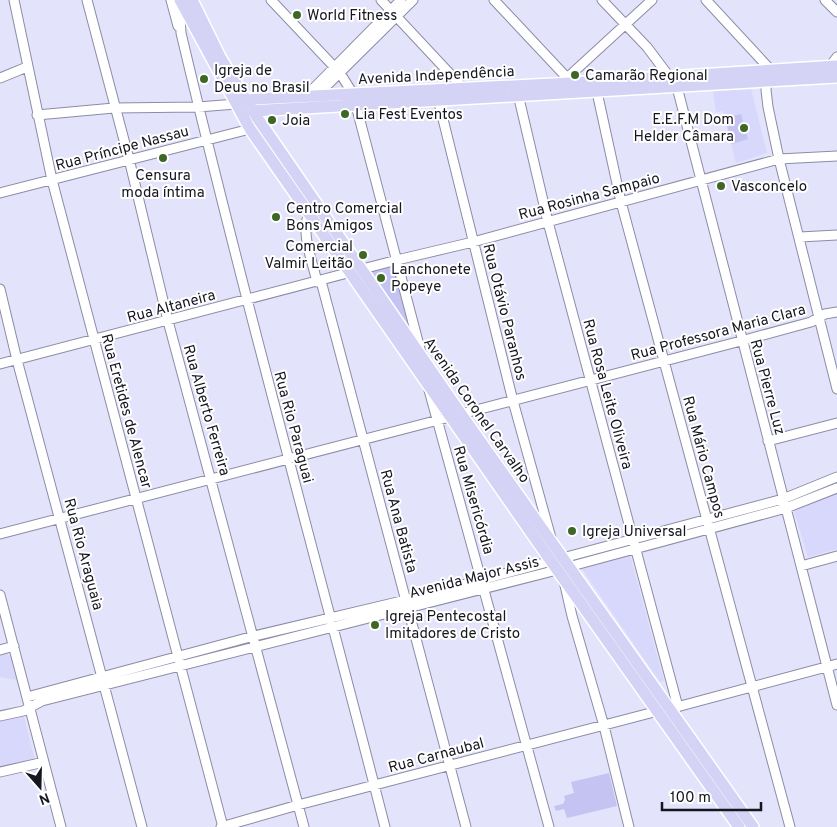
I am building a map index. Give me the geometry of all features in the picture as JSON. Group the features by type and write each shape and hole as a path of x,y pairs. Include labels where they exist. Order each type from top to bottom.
{"main road":[{"name":"Avenida Coronel Carvalho","path":"180,0 245,105 427,382 456,416 552,540 753,827"},
{"name":"Avenida Coronel Carvalho","path":"192,0 245,105 250,129 309,214 423,360 456,416 557,570 669,709 739,827"},
{"name":"Avenida Independência","path":"245,105 437,95 473,98 569,81 767,76 833,72"},
{"name":"Avenida Independência","path":"437,95 464,89 597,92 677,87 767,76"},
{"name":"Avenida Independência","path":"245,105 305,102"}],"street":[{"name":"Rua Eretides de Alencar","path":"14,0 52,180 223,827"},
{"name":"Rua Alberto Ferreira","path":"87,0 129,160 168,321 304,827"},
{"name":"Rua Rio Paraguai","path":"171,0 181,33 245,300 385,827"},
{"path":"271,0 337,71 354,99 423,360"},
{"path":"381,0 473,98"},
{"path":"305,102 393,13 402,0"},
{"path":"393,13 413,0"},
{"path":"494,0 569,81 652,0"},
{"name":"Rua Pierre Luz","path":"602,0 647,46 677,87 741,342 837,705"},
{"path":"706,0 765,62 768,107 779,159 837,389"},
{"path":"825,0 837,12"},
{"name":"Rua Rio Paraguai","path":"181,33 180,18 186,11"},
{"path":"833,72 837,57"},
{"path":"1,76 27,66"},
{"name":"Rua Rosa Leite Oliveira","path":"517,91 548,222 633,539 669,709"},
{"name":"Rua Mário Campos","path":"597,92 621,202 790,827"},
{"name":"Rua Otávio Paranhos","path":"437,95 513,401 552,540"},
{"name":"Avenida Independência","path":"37,115 114,108 245,105"},
{"name":"Rua Príncipe Nassau","path":"0,193 250,129"},
{"name":"Rua Rosinha Sampaio","path":"355,271 473,242 779,159 837,156"},
{"name":"Rua Ana Batista","path":"309,214 306,220 306,234 466,827"},
{"path":"800,237 837,235"},
{"name":"Rua Altaneira","path":"0,364 355,271"},
{"name":"Rua Rio Araguaia","path":"0,289 17,360 142,827"},
{"name":"Rua Professora Maria Clara","path":"0,534 741,342 811,322 837,312"},
{"name":"Rua Misericórdia","path":"427,382 549,827"},
{"path":"768,441 837,423"},
{"name":"Avenida Major Assis","path":"784,503 837,477"},
{"name":"Avenida Major Assis","path":"566,562 635,549 708,524 837,488"},
{"name":"Avenida Major Assis","path":"0,716 42,701 257,647 332,624 483,584 557,570 566,562 633,539 708,524"},
{"path":"801,566 837,556"},
{"path":"557,570 604,726 628,827"},
{"path":"0,595 61,827"},
{"name":"Avenida Major Assis","path":"27,696 254,636 332,624"},
{"path":"0,650 14,646"},
{"name":"Rua Carnaubal","path":"223,827 298,805 837,664"},
{"path":"0,772 44,762"}],"shaded area":[{"name":"E.E.F.M Dom Helder Câmara","path":"751,89 767,153 736,163 723,111 716,112 713,91"},
{"path":"741,114 748,139 732,144 725,118"},
{"path":"394,268 409,327 370,272"},
{"path":"837,492 837,549 808,557 794,511 796,508"},
{"path":"630,555 664,681 660,682 582,569"},
{"path":"7,654 11,657 17,680 0,677 0,656"},
{"path":"23,713 35,760 0,769 0,719"},
{"path":"609,773 617,806 567,818 564,809 556,811 554,806 563,804 564,796 574,793 571,782"}],"place":[{"name":"World Fitness","path":"297,15"},
{"name":"Camarão Regional","path":"575,75"},
{"name":"Igreja de Deus no Brasil","path":"204,79"},
{"name":"Lia Fest Eventos","path":"345,114"},
{"name":"Joia","path":"272,120"},
{"name":"E.E.F.M Dom Helder Câmara","path":"744,128"},
{"name":"Censura moda íntima","path":"163,158"},
{"name":"Vasconcelo","path":"721,186"},
{"name":"Centro Comercial Bons Amigos","path":"276,217"},
{"name":"Comercial Valmir Leitão","path":"363,255"},
{"name":"Lanchonete Popeye","path":"381,278"},
{"name":"Igreja Universal","path":"572,531"},
{"name":"Igreja Pentecostal Imitadores de Cristo","path":"375,625"}]}
